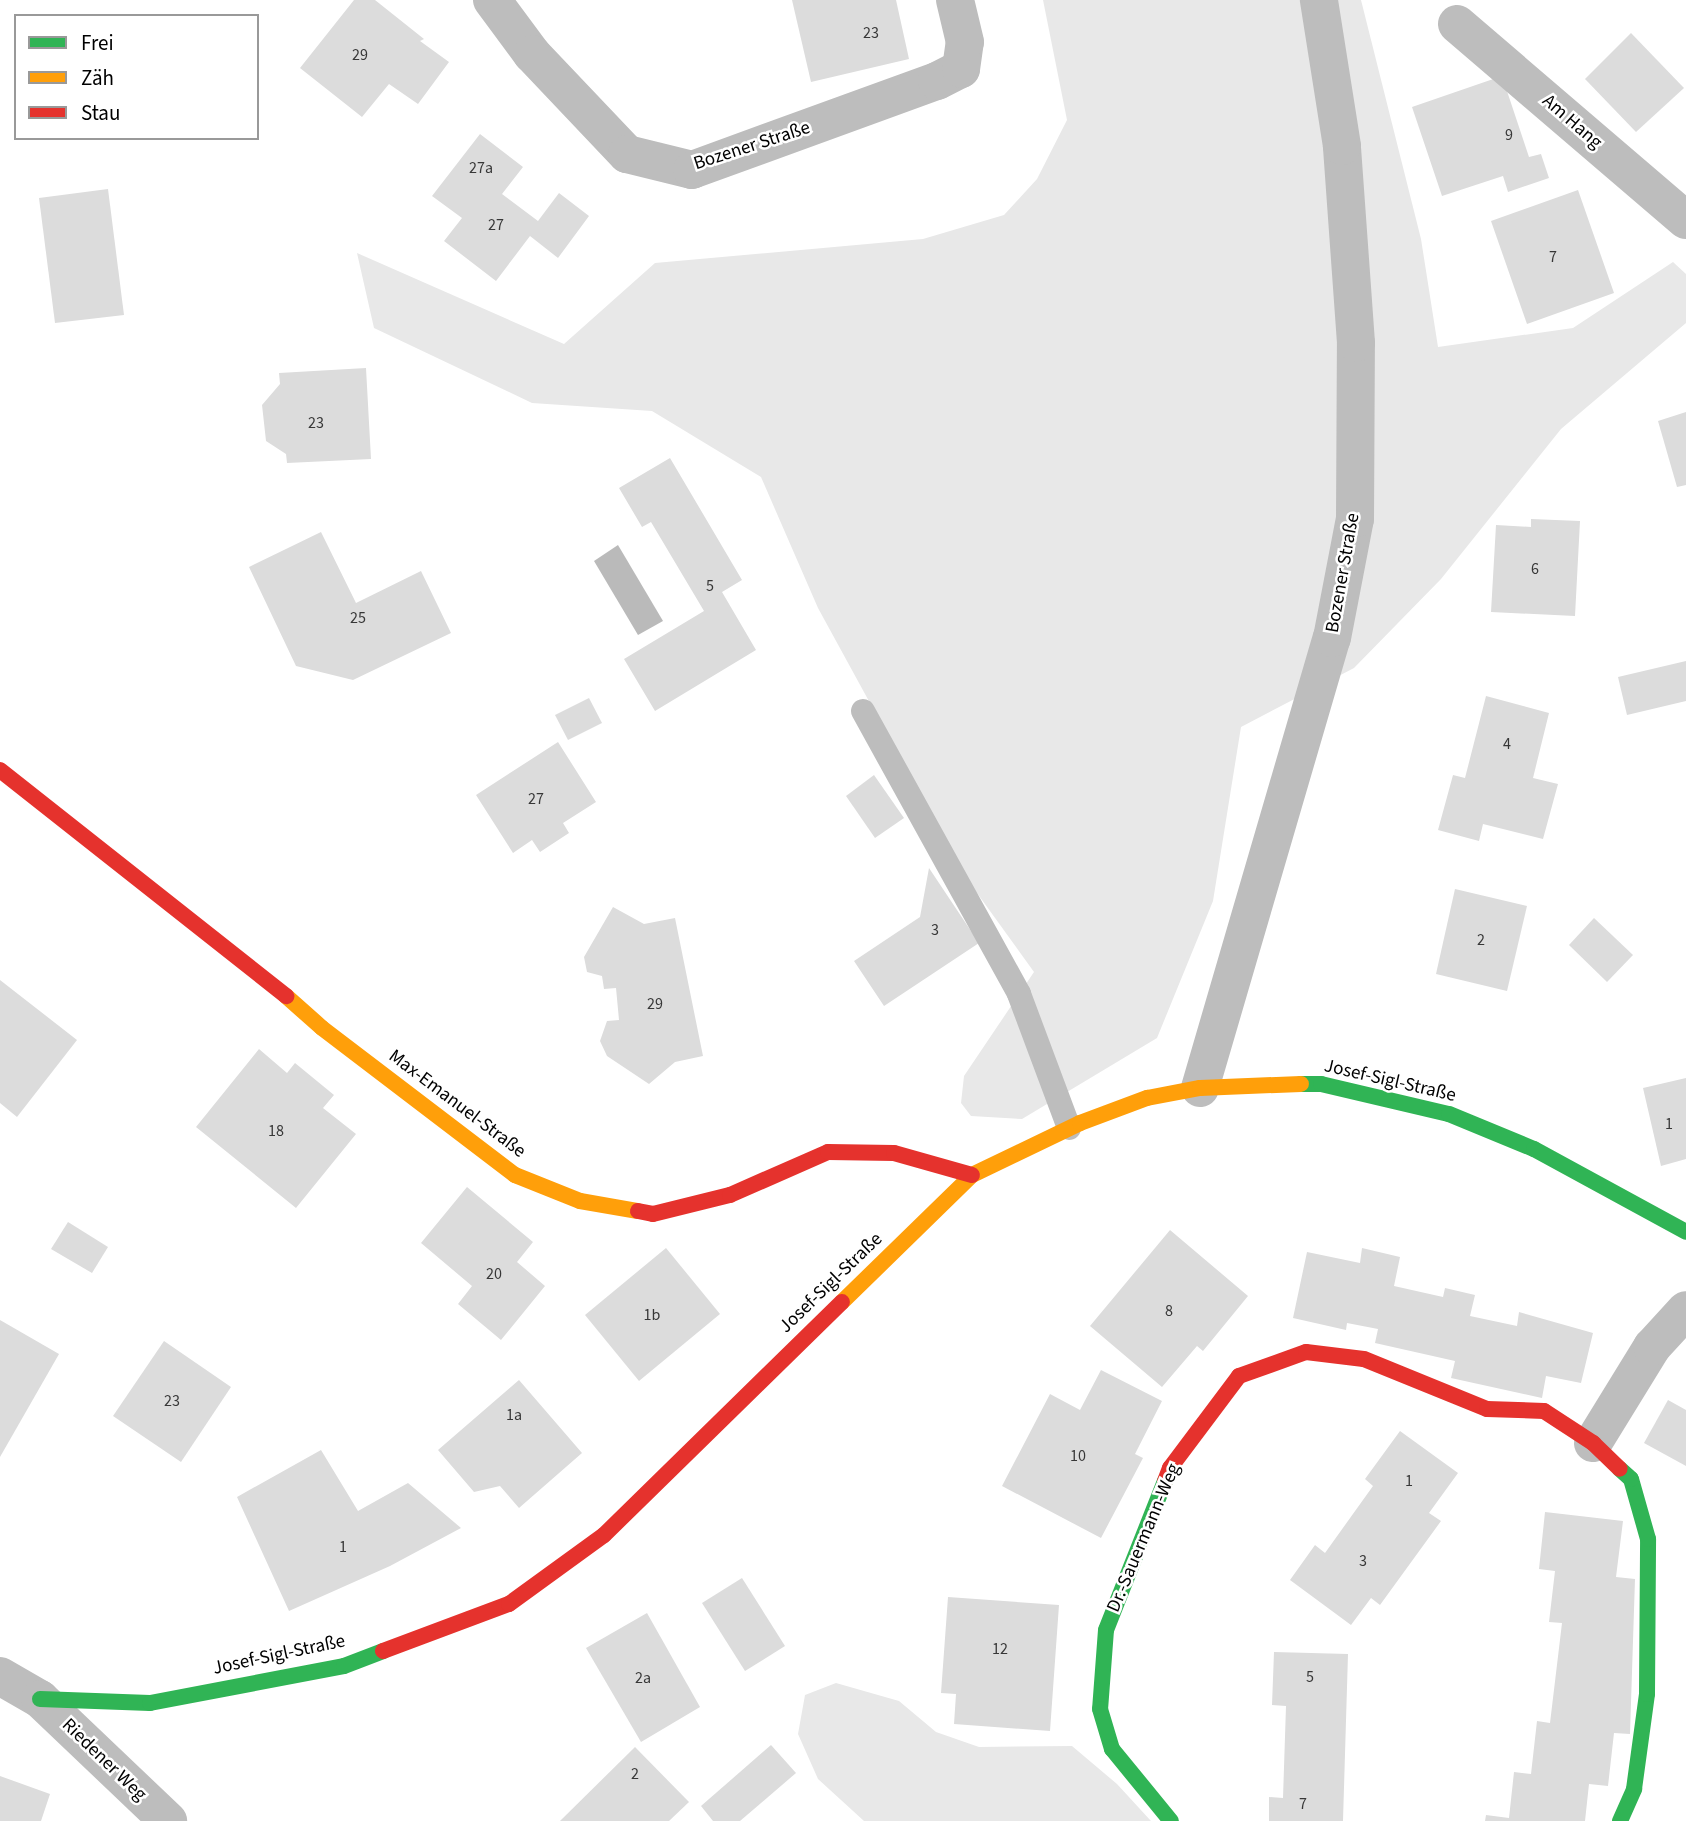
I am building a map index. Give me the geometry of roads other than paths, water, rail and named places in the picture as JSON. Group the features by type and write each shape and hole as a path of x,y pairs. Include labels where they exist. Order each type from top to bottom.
{"street":[{"name":"Bozener Straße","path":"492,0 532,54 627,155 692,170 937,81 961,69 965,42 955,0"},
{"name":"Bozener Straße","path":"1200,1088 1332,638 1355,519 1356,343 1346,198 1342,146 1319,0"},
{"name":"Am Hang","path":"1457,24 1686,220"},
{"name":"Max-Emanuel-Straße","path":"0,770 272,984 322,1028 515,1175 580,1201 653,1214 730,1195 828,1152 894,1153 972,1175"},
{"name":"Josef-Sigl-Straße","path":"40,1699 150,1703 344,1666 509,1604 604,1535 972,1175 1069,1128 1147,1098 1200,1088 1321,1084 1449,1114 1534,1149 1686,1232"},
{"path":"1593,1443 1652,1347 1686,1310"},
{"name":"Dr.-Sauermann-Weg","path":"1171,1821 1112,1749 1100,1709 1106,1630 1170,1468 1239,1376 1306,1352 1364,1359 1487,1409 1544,1410 1593,1443 1632,1479 1648,1539 1647,1694 1634,1789 1620,1821"},
{"name":"Riedener Weg","path":"0,1676 40,1699 168,1821"}],"lane":[{"path":"863,711 1018,994 1069,1128"}]}
